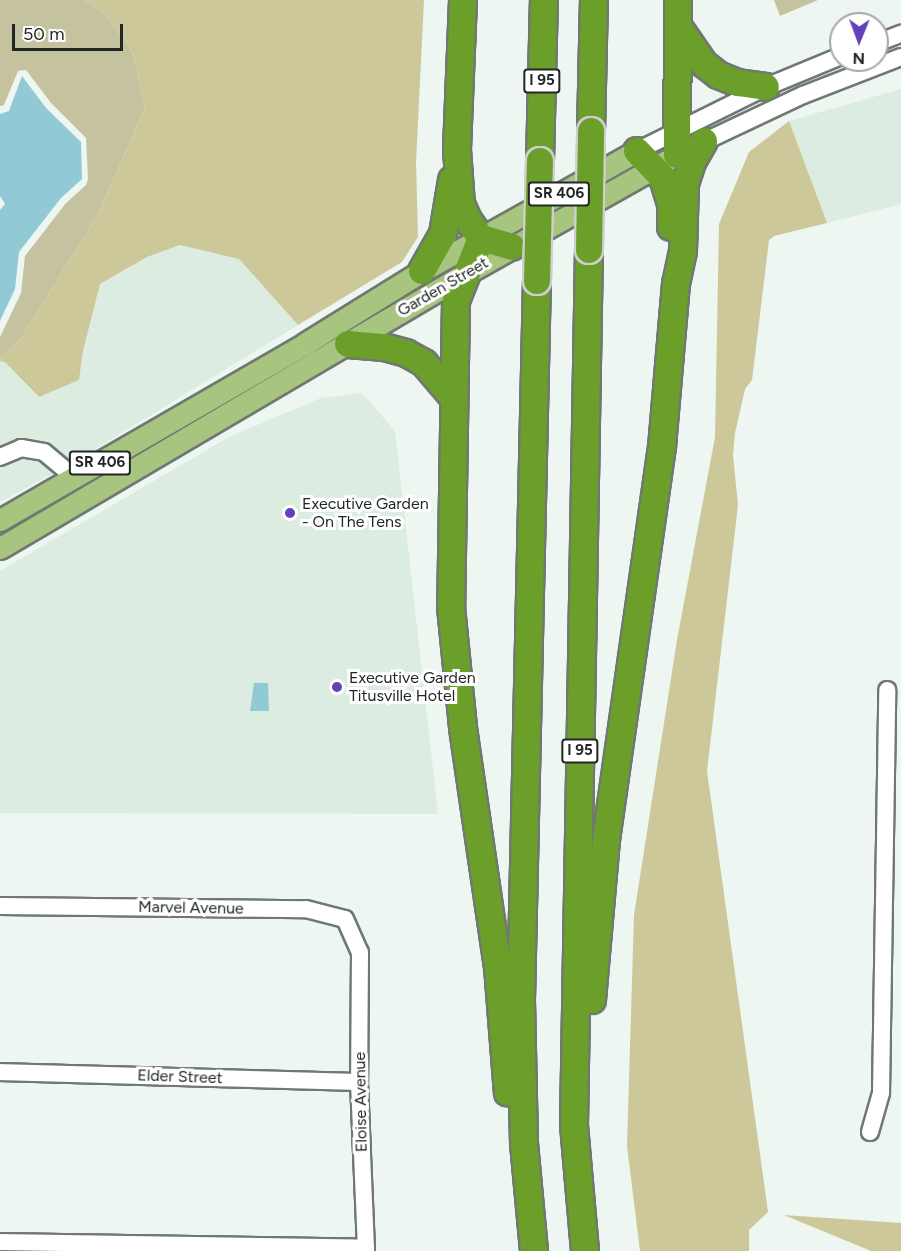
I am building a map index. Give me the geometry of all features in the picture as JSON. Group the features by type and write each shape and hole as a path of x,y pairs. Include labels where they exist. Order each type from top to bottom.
{"highway":[{"path":"463,0 457,150 461,204 468,220 481,238 512,247"},
{"name":"I 95","path":"534,1251 524,1144 520,1000 544,0"},
{"name":"I 95","path":"585,1251 574,1125 594,0"},
{"path":"677,155 678,0"},
{"path":"678,26 704,64 718,75 738,83 766,87"},
{"path":"574,1125 589,1060 591,1000 606,840 662,447 676,284 683,250 686,184 692,162 704,141"},
{"path":"422,271 443,234 457,150"},
{"path":"644,159 663,178 671,204 671,257 676,284"},
{"path":"481,238 456,301 451,607 463,728 498,967 506,1086 524,1144"},
{"path":"348,344 384,347 406,353 424,363 453,397"}],"main road":[{"name":"Garden Street","path":"0,520 481,238 644,159 677,155"},
{"name":"Garden Street","path":"0,548 512,247 644,159"}],"street":[{"name":"Garden Street","path":"677,155 802,95 901,57"},
{"name":"Garden Street","path":"644,159 678,128 829,61"},
{"path":"153,432 164,451"},
{"path":"0,457 21,448 44,452 75,478"},
{"path":"870,1132 881,1093 893,819 887,690"},
{"name":"Marvel Avenue","path":"0,906 306,909 345,919 360,952"},
{"name":"Eloise Avenue","path":"360,952 359,1082 365,1249"},
{"name":"Elder Street","path":"0,1072 359,1082"},
{"path":"0,1242 365,1249"}],"shaded area":[{"path":"0,0 84,0 105,14 133,53 145,108 98,214 22,337 0,358 0,337 21,293 25,256 66,203 86,185 88,179 86,138 51,103 26,70 18,71 4,105 0,106"},
{"path":"84,0 424,0 416,162 418,237 402,262 298,325 239,259 180,245 147,257 100,284 83,351 79,380 39,397 5,362 0,361 0,358 22,337 98,214 145,108 133,53 105,14"},
{"path":"774,0 818,0 780,16"},
{"path":"901,89 901,204 827,223 789,121"},
{"path":"789,121 827,223 774,236 769,240 752,380 745,389 735,433 733,455 738,505 707,771 768,1212 749,1230 749,1251 640,1251 627,1146 634,915 677,640 715,437 719,224 749,152"},
{"path":"180,245 239,259 298,325 71,464 45,444 22,440 0,447 0,361 5,361 39,397 79,380 83,351 100,284 147,257"},
{"path":"362,393 395,431 438,814 0,813 0,571 229,437 321,398"},
{"path":"22,457 41,460 56,472 0,502 0,466"},
{"path":"784,1215 901,1223 901,1251 871,1251"}],"water":[{"path":"22,76 46,108 81,142 82,179 61,198 19,252 15,289 0,321 0,210 5,204 0,196 0,114 9,111"},
{"path":"254,683 268,683 269,711 250,711"}],"place":[{"name":"Executive Garden - On The Tens","path":"290,513"},
{"name":"Executive Garden Titusville Hotel","path":"337,687"}]}
